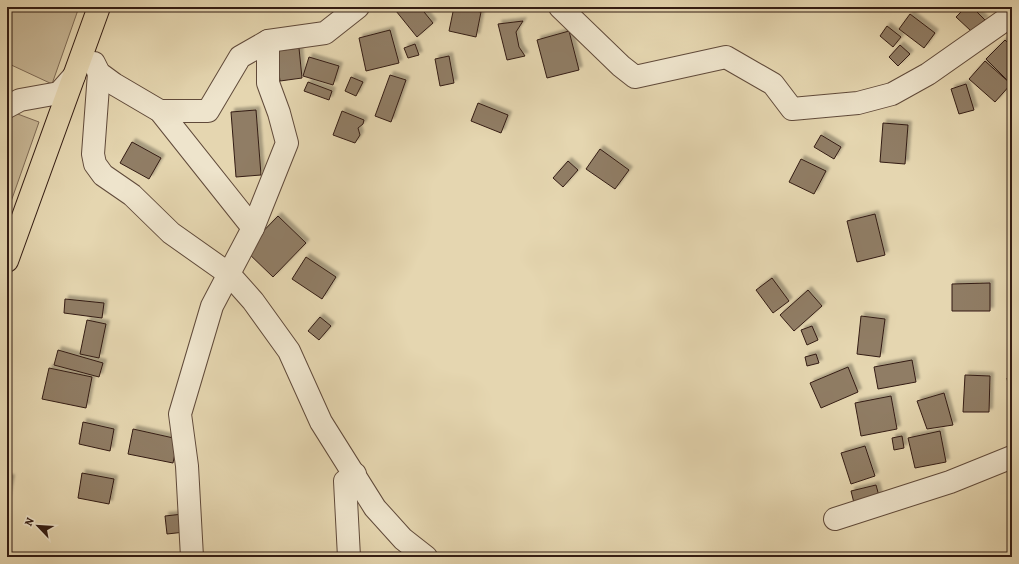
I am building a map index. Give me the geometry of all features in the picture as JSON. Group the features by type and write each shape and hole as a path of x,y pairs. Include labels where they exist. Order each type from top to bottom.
{"main road":[{"path":"7,262 99,7"}],"street":[{"path":"160,111 208,111 240,57 268,41 325,33 358,7"},
{"path":"560,7 621,66 635,76 726,57 773,84 792,109 858,103 892,94 928,74 1012,15"},
{"path":"192,557 187,466 180,414 212,306 253,228 286,143 279,113 268,83 268,41"},
{"path":"82,55 91,57 99,73 114,84 160,111 253,228"},
{"path":"99,73 92,154 95,164 103,175 132,195 171,233 229,274 252,301 289,351 321,422 375,508 403,539 426,557"},
{"path":"7,107 20,100 59,93 74,76"},
{"path":"835,519 950,482 1012,457"},
{"path":"349,557 345,480 354,474"}],"shaded area":[{"path":"7,7 79,7 52,84 7,63"},
{"path":"7,110 39,122 7,213"}],"building":[{"path":"400,7 420,7 433,23 417,37 396,11"},
{"path":"454,7 481,12 476,37 449,31"},
{"path":"966,7 972,7 985,20 971,31 956,17"},
{"path":"910,14 935,33 924,48 899,29"},
{"path":"523,21 516,32 519,47 525,56 507,60 498,24"},
{"path":"887,26 901,37 893,47 880,36"},
{"path":"390,30 399,63 366,71 359,38"},
{"path":"569,31 579,70 547,78 537,40"},
{"path":"1005,40 1012,47 1012,79 1009,82 986,59"},
{"path":"415,44 419,55 408,58 404,48"},
{"path":"900,45 910,54 898,66 889,57"},
{"path":"299,48 302,78 280,81 276,51"},
{"path":"449,56 454,83 440,86 435,59"},
{"path":"309,57 339,66 333,85 303,76"},
{"path":"985,61 1011,84 995,102 969,79"},
{"path":"390,75 406,80 391,122 375,116"},
{"path":"351,77 363,82 356,96 345,91"},
{"path":"308,82 332,91 329,100 304,91"},
{"path":"966,84 974,110 959,114 951,89"},
{"path":"478,103 508,115 501,133 471,121"},
{"path":"256,110 261,175 236,177 231,112"},
{"path":"342,111 364,120 363,124 358,128 360,135 355,143 333,135"},
{"path":"883,123 908,125 905,164 880,162"},
{"path":"821,135 841,147 834,159 814,147"},
{"path":"132,142 161,158 149,179 120,163"},
{"path":"600,149 629,170 615,189 586,169"},
{"path":"801,159 826,171 814,194 789,182"},
{"path":"568,161 578,170 563,187 553,178"},
{"path":"875,214 885,255 857,262 847,221"},
{"path":"278,216 306,243 273,277 245,250"},
{"path":"306,257 336,277 322,299 292,279"},
{"path":"772,278 789,301 773,313 756,290"},
{"path":"990,283 990,311 952,311 952,284"},
{"path":"808,290 822,306 794,331 780,315"},
{"path":"65,299 104,303 102,318 64,313"},
{"path":"861,316 885,319 880,357 857,354"},
{"path":"320,317 331,326 319,340 308,331"},
{"path":"87,320 106,324 99,358 80,354"},
{"path":"812,326 818,340 807,345 801,330"},
{"path":"58,350 103,363 99,377 54,365"},
{"path":"816,354 819,363 807,366 805,357"},
{"path":"912,360 916,382 878,389 874,367"},
{"path":"848,367 858,392 821,408 810,383"},
{"path":"49,368 92,377 86,408 42,399"},
{"path":"965,375 990,376 989,412 963,412"},
{"path":"1012,377 1012,406 1007,378"},
{"path":"944,393 953,425 927,429 917,401"},
{"path":"891,396 897,429 861,436 855,403"},
{"path":"83,422 114,429 110,451 79,444"},
{"path":"133,429 178,439 173,463 128,454"},
{"path":"940,431 946,462 915,468 908,438"},
{"path":"902,436 904,448 894,450 892,438"},
{"path":"865,446 875,476 851,484 841,453"},
{"path":"82,473 114,479 109,504 78,498"},
{"path":"7,478 11,478 7,499"},
{"path":"876,485 879,496 854,503 851,491"},
{"path":"183,514 185,532 167,534 165,516"}]}
